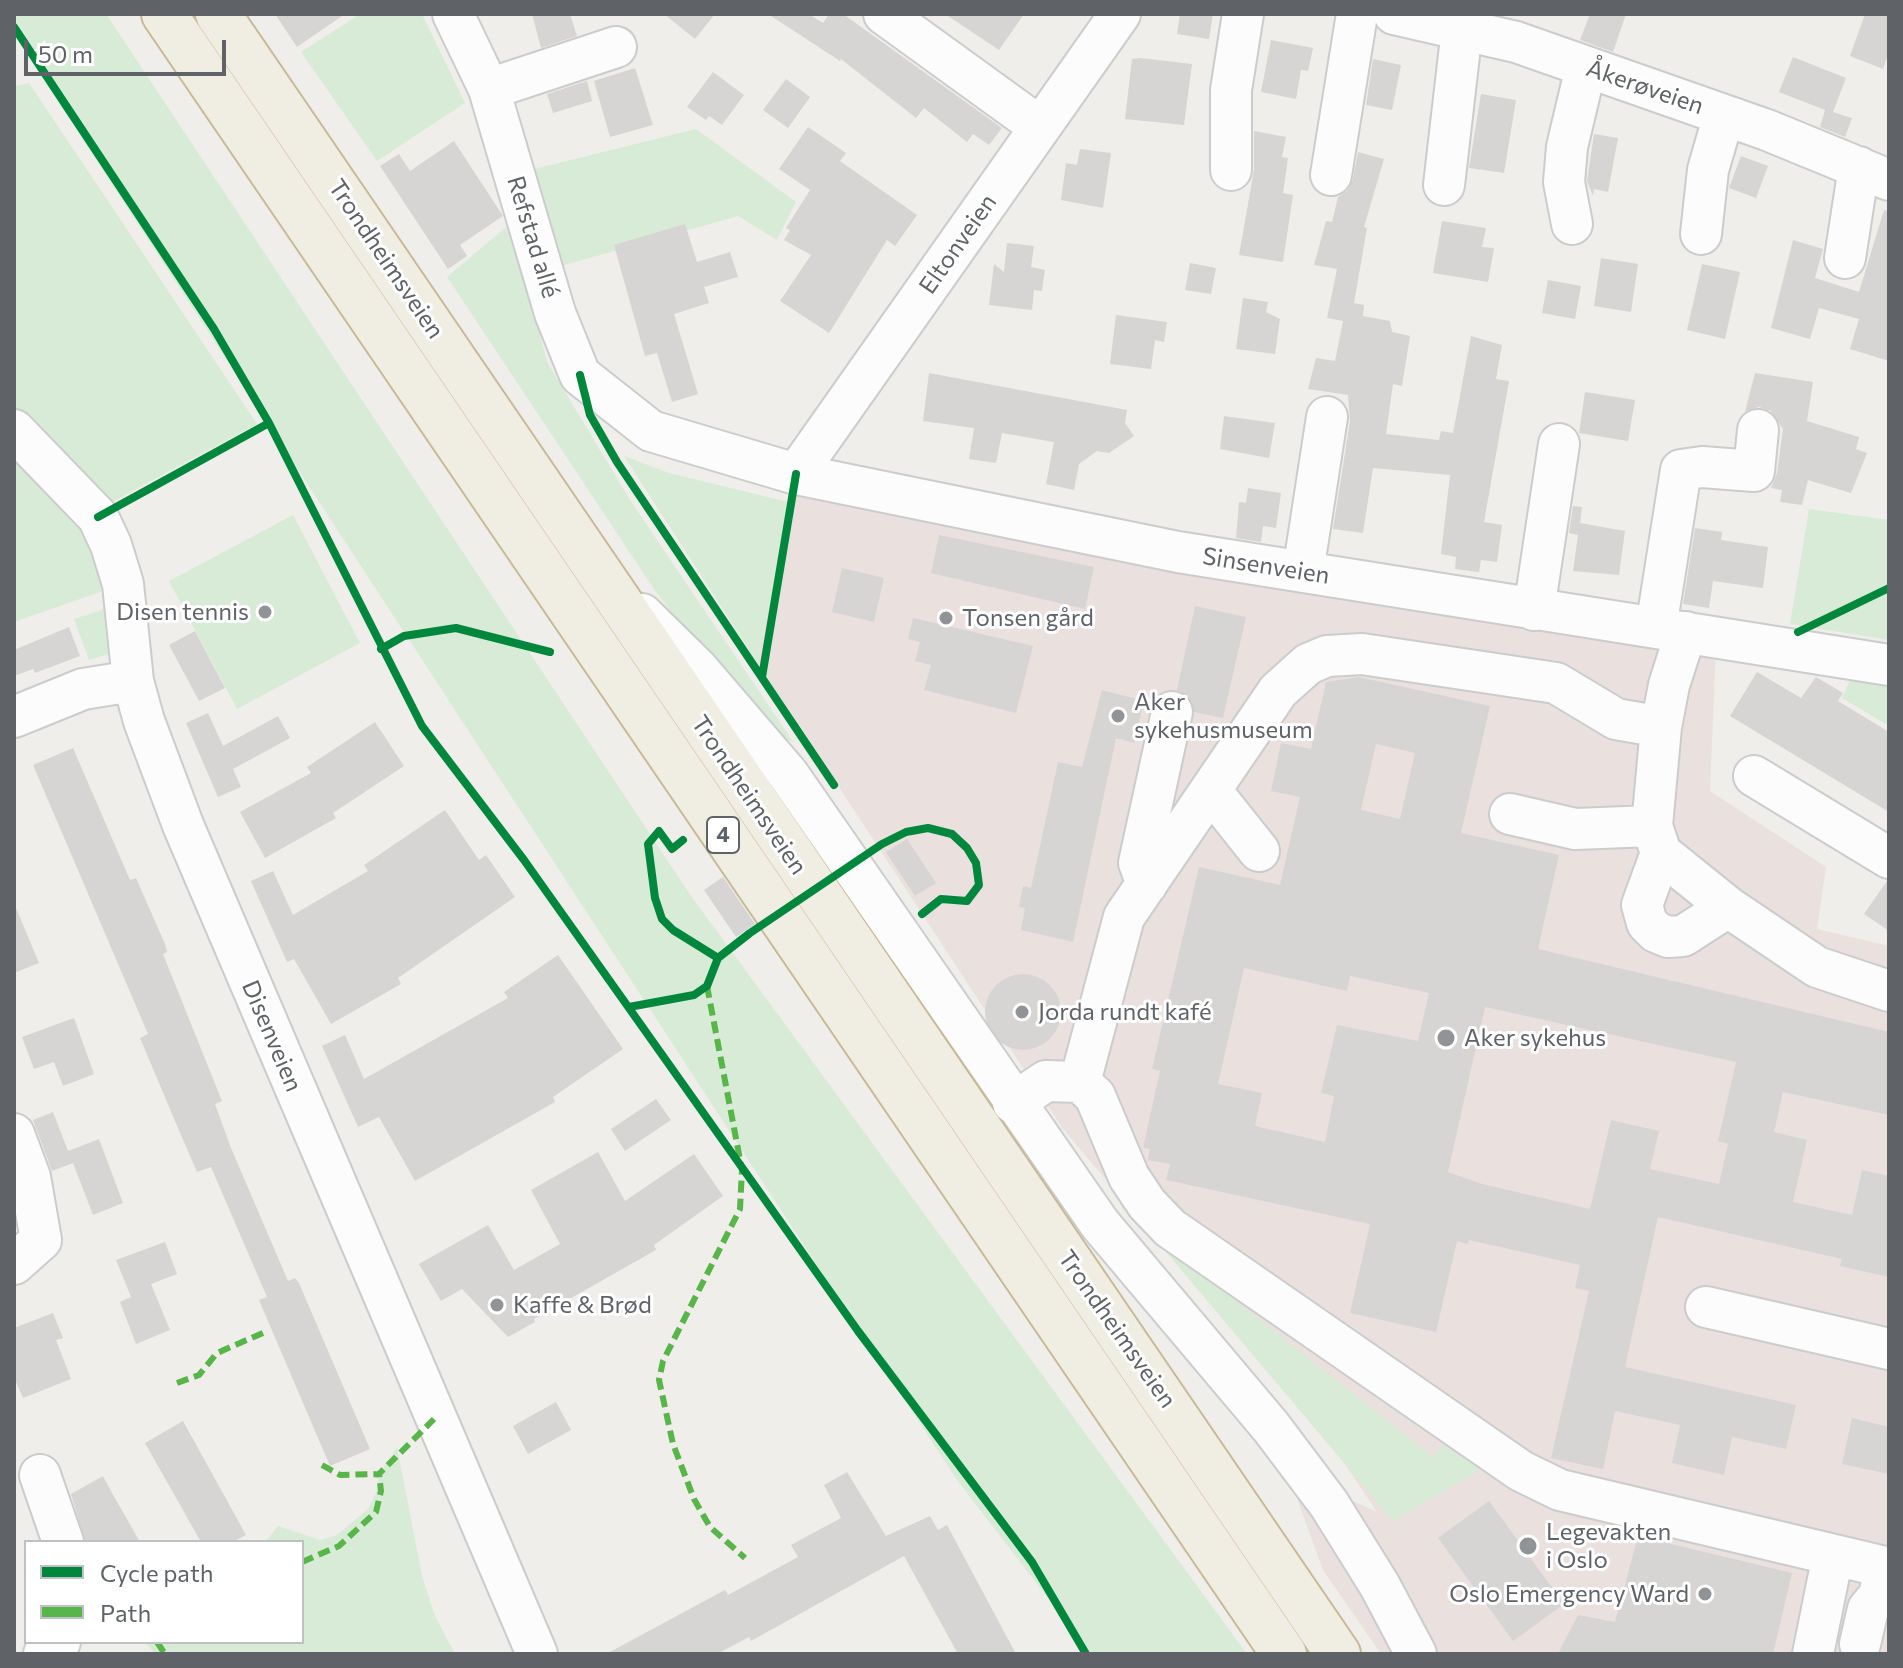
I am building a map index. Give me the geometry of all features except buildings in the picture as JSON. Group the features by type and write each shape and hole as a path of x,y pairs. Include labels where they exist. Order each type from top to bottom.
{"highway":[{"name":"Trondheimsveien","path":"164,14 1284,1654"},
{"name":"Trondheimsveien","path":"218,14 1338,1654"}],"street":[{"name":"Refstad allé","path":"453,14 489,89 555,313 580,375 651,431"},
{"path":"884,14 1040,127"},
{"name":"Eltonveien","path":"796,474 1120,14"},
{"path":"1231,170 1231,90 1243,14"},
{"path":"1331,175 1357,14"},
{"name":"Åkerøveien","path":"1394,14 1462,29 1528,29 1586,67 1724,115 1874,173"},
{"path":"1444,185 1462,29"},
{"path":"489,89 616,47"},
{"path":"1572,224 1564,182 1567,147 1586,67"},
{"path":"1701,234 1708,170 1724,115"},
{"path":"1845,258 1874,173"},
{"path":"1303,572 1327,417"},
{"name":"Disenveien","path":"14,430 98,517 111,545 125,596 133,681 144,721 183,825 537,1654"},
{"path":"1728,907 1683,936 1668,937 1656,932 1647,923 1642,905 1656,839 1661,727 1669,685 1681,470 1702,467 1754,471 1758,430"},
{"name":"Sinsenveien","path":"651,431 796,474 1178,552 1889,665"},
{"path":"1534,610 1559,444"},
{"name":"Trondheimsveien","path":"592,565 698,669 788,774 941,974 1013,1103 1129,1262 1301,1464 1356,1544 1416,1654"},
{"path":"1080,1082 1124,917 1278,691 1308,664 1327,656 1362,654 1556,683 1616,719 1661,727"},
{"path":"14,717 83,689 133,681"},
{"path":"1147,884 1139,863 1172,712"},
{"path":"1754,776 1889,858"},
{"path":"1212,792 1259,851"},
{"path":"1510,814 1575,829 1656,839 1728,907 1817,967 1889,991"},
{"path":"1013,1103 1046,1081 1080,1082 1095,1096 1129,1177 1147,1204 1170,1228 1521,1471 1560,1490 1833,1555 1884,1577 1868,1609 1868,1646"},
{"path":"14,1134 30,1177 41,1240 14,1264"},
{"path":"1706,1307 1889,1349"},
{"path":"40,1475 62,1540"},
{"path":"1813,1654 1833,1555"}],"shaded area":[{"name":"Aker sykehus","path":"796,474 1717,621 1710,791 1826,867 1817,929 1889,946 1889,1654 1381,1654 1323,1570 1287,1471 1377,1512 1332,1445 1063,1129 757,662"}],"green space":[{"path":"14,14 106,14 691,896 1247,1654 1091,1654 957,1480 14,34"},
{"path":"360,14 422,14 465,103 377,161 301,52"},
{"path":"29,83 257,424 101,508 123,584 14,622 14,86"},
{"path":"696,129 796,202 777,240 738,216 554,268 526,171"},
{"path":"511,223 547,362 630,500 794,743 768,730 699,649 654,589 447,277"},
{"path":"624,456 669,473 792,503 757,662"},
{"path":"1809,509 1889,520 1889,640 1790,624"},
{"name":"Disen tennis","path":"293,515 360,643 237,709 169,581"},
{"path":"114,606 121,650 89,660 74,619"},
{"path":"1851,678 1889,684 1889,726 1842,698"},
{"path":"1133,1213 1237,1280 1227,1294 1433,1457 1449,1439 1488,1465 1393,1521"},
{"path":"397,1447 422,1576 435,1616 455,1654 155,1654 147,1644 304,1644 304,1540 267,1540 278,1526 320,1540 337,1535 368,1509 376,1493 379,1474"}],"marked path":[{"path":"707,986 742,1170 740,1209 663,1361 659,1380 673,1444 694,1499 710,1527 745,1558"},
{"path":"177,1383 199,1375 217,1353 265,1332"},
{"path":"322,1465 340,1475 379,1474 434,1419"},
{"path":"304,1561 339,1546 376,1512 381,1491 379,1474"},
{"path":"158,1644 165,1654"}],"cycle path":[{"path":"14,27 214,329 269,423 422,726 524,860 858,1331 1032,1562 1086,1654"},
{"path":"580,375 590,415 617,462 834,785"},
{"path":"98,517 269,423"},
{"path":"762,677 796,474"},
{"path":"1798,632 1889,588"},
{"path":"381,649 404,636 456,628 550,652"},
{"path":"629,1007 694,995 707,986 718,958 750,933 882,844 906,832 928,828 952,834 967,848 976,863 979,885 967,901 941,899 922,914"},
{"path":"683,840 672,849 659,831 648,844 655,898 662,919 673,930 718,958"}],"place":[{"name":"Disen tennis","path":"265,612"},
{"name":"Tonsen gård","path":"946,618"},
{"name":"Aker sykehusmuseum","path":"1118,716"},
{"name":"Jorda rundt kafé","path":"1022,1012"},
{"name":"Aker sykehus","path":"1446,1038"},
{"name":"Kaffe & Brød","path":"497,1305"},
{"name":"Legevakten i Oslo","path":"1528,1546"},
{"name":"Oslo Emergency Ward","path":"1705,1594"}]}
